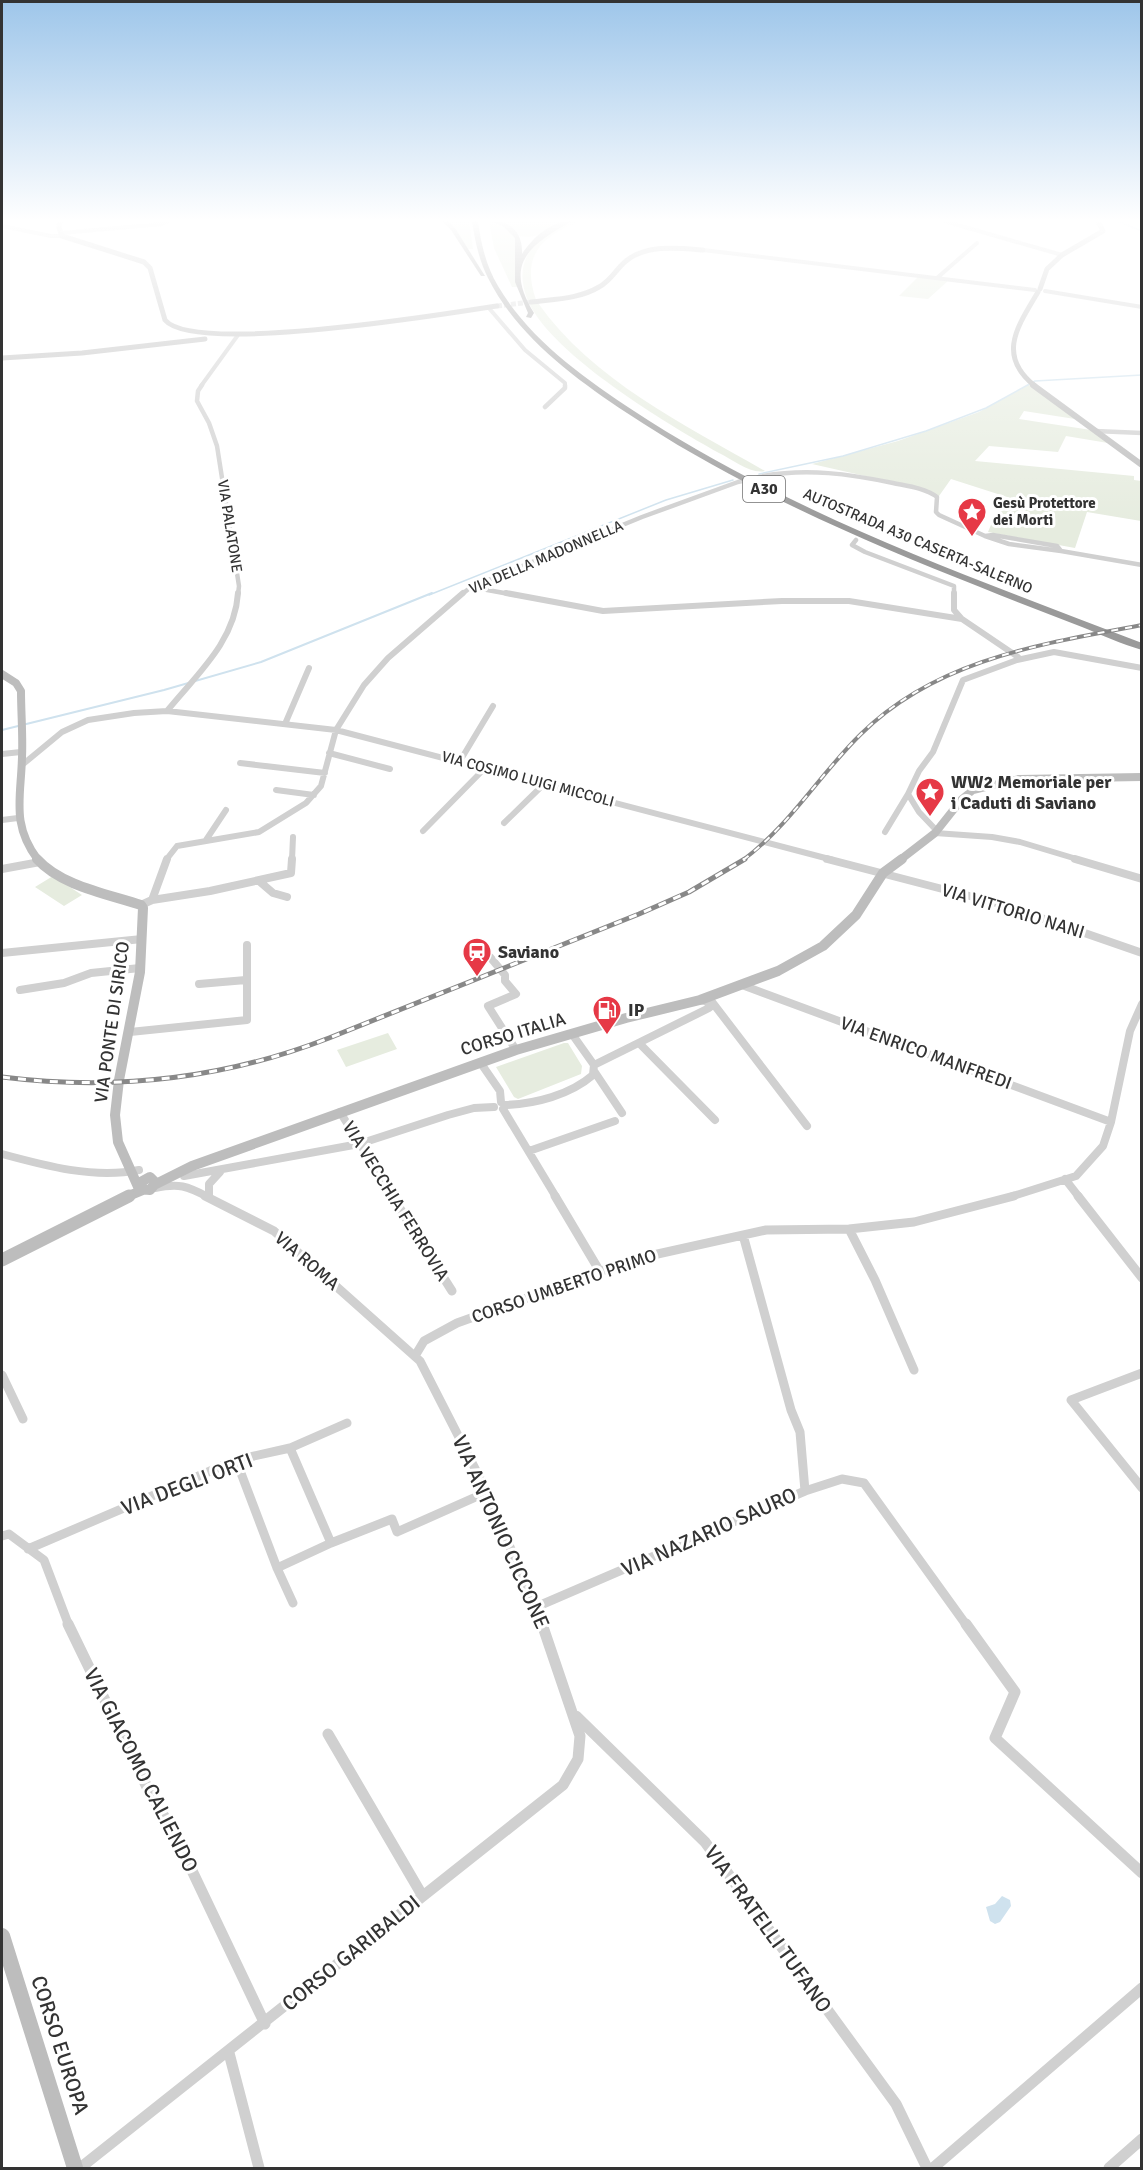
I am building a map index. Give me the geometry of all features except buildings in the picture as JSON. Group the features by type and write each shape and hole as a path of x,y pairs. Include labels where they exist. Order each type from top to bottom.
{"highway":[{"name":"AUTOSTRADA A30 CASERTA-SALERNO","path":"522,322 573,371 626,410 738,476 827,519 926,562 1142,647"},
{"name":"AUTOSTRADA A30 CASERTA-SALERNO","path":"533,322 560,350 612,391 666,427 747,473 833,514 1142,640"}],"street":[{"path":"168,322 172,326 198,334 238,335"},
{"path":"179,340 370,322"},
{"path":"501,322 525,350 565,383 565,388 545,407"},
{"path":"1022,322 1011,344 1014,364 1030,382 1142,465"},
{"path":"179,340 190,332"},
{"path":"179,340 198,334"},
{"path":"2,358 82,353 168,343 205,334"},
{"name":"VIA PALATONE","path":"167,711 224,642 237,611 239,586 221,468 209,423 198,401 198,391 238,335"},
{"path":"1095,431 1142,433"},
{"path":"763,476 792,471 827,470 927,492 937,497 936,512 939,515 985,536 1009,544 1142,565"},
{"name":"VIA DELLA MADONNELLA","path":"314,795 321,786 336,730 364,685 381,665 446,606 471,587 662,509 738,482"},
{"path":"856,540 852,545 865,552 954,586 954,610 962,620"},
{"path":"471,587 603,611 835,600 962,620 1005,645 1016,654 1017,660"},
{"path":"885,832 919,771 933,752 963,680 1017,660 1054,652 1142,668"},
{"path":"285,724 309,668"},
{"path":"2,674 16,683 21,691 22,765 17,794 18,818 23,833 40,862 72,879 141,905 152,900 210,891 291,873 293,837"},
{"path":"460,760 494,706"},
{"name":"VIA COSIMO LUIGI MICCOLI","path":"22,765 62,732 88,720 167,711 336,730 460,760 705,828 883,873"},
{"path":"2,754 21,752"},
{"path":"330,753 390,769"},
{"path":"240,763 325,773"},
{"path":"423,831 486,767"},
{"name":"CORSO ITALIA","path":"2,1260 110,1204 143,1180 185,1170 516,1050 626,1018 704,999 778,971 823,946 856,915 883,873 936,832 962,799 973,790 1020,779 1142,777"},
{"path":"504,823 545,783"},
{"path":"276,790 314,795"},
{"path":"908,794 919,812 936,832 1020,842 1142,879"},
{"path":"152,900 161,872 174,849 184,843 259,832 306,803 314,795"},
{"path":"207,840 226,810"},
{"path":"2,820 18,818"},
{"path":"2,868 40,862"},
{"name":"VIA VITTORIO NANI","path":"883,873 1004,905 1142,953"},
{"path":"259,881 273,894 287,897"},
{"name":"VIA PONTE DI SIRICO","path":"141,905 143,914 140,968 130,1032 120,1076 115,1125 119,1142 143,1180"},
{"path":"2,953 142,939"},
{"path":"130,1032 247,1020 247,945"},
{"path":"490,957 505,975 505,981 516,994 488,1006 516,1050"},
{"path":"20,990 64,983 91,973 140,968"},
{"path":"199,984 246,980"},
{"name":"VIA ENRICO MANFREDI","path":"742,985 1111,1122"},
{"path":"188,1187 185,1170 224,1169 359,1144 474,1108 525,1104 577,1086 587,1081 594,1068 639,1042 709,1008 708,1002 704,999"},
{"path":"704,999 807,1126"},
{"path":"1111,1122 1130,1031 1142,1005"},
{"path":"573,1034 622,1113"},
{"path":"639,1042 715,1120"},
{"path":"480,1062 500,1090 501,1106 599,1270"},
{"name":"VIA VECCHIA FERROVIA","path":"340,1112 452,1291"},
{"path":"529,1151 615,1121"},
{"name":"CORSO UMBERTO PRIMO","path":"415,1356 424,1341 457,1323 599,1270 635,1259 766,1230 849,1229 914,1222 976,1208 1076,1176 1103,1146 1111,1122"},
{"name":"VIA ROMA","path":"2,1154 52,1166 174,1184 188,1187 209,1197 274,1231 415,1356"},
{"path":"209,1197 209,1184 224,1169"},
{"path":"1065,1179 1137,1265 1142,1278"},
{"path":"849,1229 875,1280 914,1370"},
{"name":"VIA NAZARIO SAURO","path":"536,1607 805,1491 800,1432 791,1410 743,1235"},
{"name":"VIA ANTONIO CICCONE","path":"415,1356 441,1398 487,1492 536,1607 575,1715"},
{"path":"1142,1373 1071,1400 1142,1488"},
{"path":"2,1376 23,1419"},
{"name":"VIA DEGLI ORTI","path":"28,1549 236,1460 290,1448 346,1423"},
{"path":"290,1448 331,1543"},
{"path":"236,1460 277,1568 293,1603"},
{"path":"805,1491 845,1478 854,1477 864,1483 1016,1692 995,1738 1142,1873"},
{"path":"277,1568 331,1543 392,1519 397,1532 487,1492"},
{"name":"VIA GIACOMO CALIENDO","path":"2,1536 9,1534 44,1560 64,1618 147,1787 176,1837 265,2024"},
{"name":"CORSO GARIBALDI","path":"80,2169 229,2053 422,1895 563,1785 576,1767 581,1753 581,1735 575,1715"},
{"name":"VIA FRATELLI TUFANO","path":"575,1715 705,1842 896,2104 927,2169"},
{"path":"328,1734 422,1895"},
{"name":"CORSO EUROPA","path":"2,1936 75,2169"},
{"path":"933,2169 1142,1988"},
{"path":"229,2053 259,2169"},
{"path":"1109,2169 1142,2139"}],"shaded area":[{"path":"554,322 585,355 642,399 765,471 753,470 736,463 643,407 586,366 542,323"},
{"path":"1029,384 1075,419 1024,411 1019,419 1091,430 1108,443 1066,436 1058,452 989,446 975,461 1134,476 1134,480 1141,481 1141,521 1087,512 1075,548 988,532 996,513 1026,503 951,479 939,496 918,488 812,464 898,441 979,412"},
{"path":"53,876 82,895 64,906 35,887"},
{"path":"388,1033 397,1049 346,1067 337,1050"},
{"path":"568,1043 582,1066 581,1074 518,1099 514,1097 496,1067"}],"water":[{"path":"1002,1896 1010,1900 1011,1906 1000,1922 995,1924 990,1921 986,1907 995,1904"}],"waterway":[{"path":"759,474 843,456 926,431 986,408 1035,381 1142,375"},
{"path":"429,595 666,500 733,480"},
{"path":"2,730 164,690 261,662 432,593"}],"tunnel":[{"path":"738,482 763,476"}],"railway":[{"path":"743,860 776,831 861,734 891,709 923,688 992,658 1029,648 1142,625"},
{"path":"2,1077 86,1083 127,1082 209,1072 289,1052 639,914 689,892 745,859"}],"place":[{"name":"Gesù Protettore dei Morti","path":"972,538"},
{"name":"WW2 Memoriale per i Caduti di Saviano","path":"930,818"},
{"name":"Saviano","path":"477,978"},
{"name":"IP","path":"607,1036"}]}
